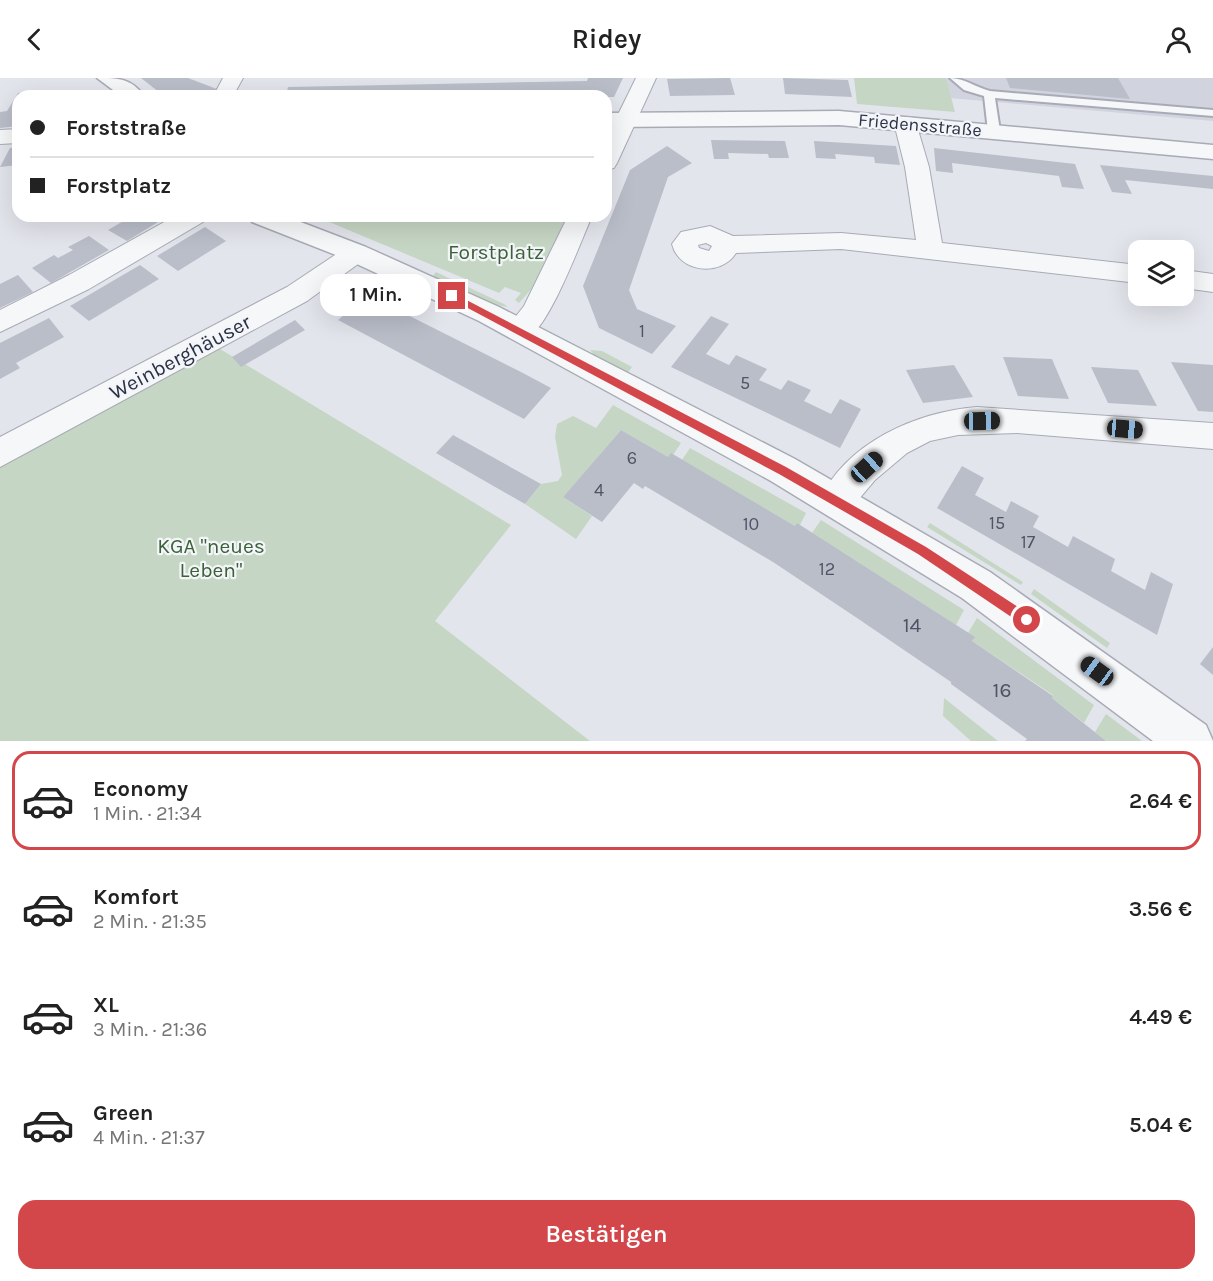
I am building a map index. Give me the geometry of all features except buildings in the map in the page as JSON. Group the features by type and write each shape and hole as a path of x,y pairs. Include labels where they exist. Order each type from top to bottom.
{"street":[{"path":"107,78 128,90"},
{"path":"612,137 616,120 646,78"},
{"name":"Friedensstraße","path":"616,120 789,117 905,123 1213,152"},
{"path":"905,123 917,167 930,250"},
{"path":"0,322 79,282 184,222"},
{"path":"276,222 356,253 433,287 519,330 836,501 976,585 1190,741"},
{"path":"519,330 535,312 577,222"},
{"path":"726,245 849,241 1128,273"},
{"name":"Weinberghäuser","path":"0,453 287,300 336,269 356,253"},
{"path":"1194,280 1213,283"},
{"path":"836,501 854,478 881,454 921,431 949,425 1014,421 1213,436"}],"lane":[{"path":"955,78 968,88 989,94 1213,113"},
{"path":"989,94 994,131"}],"shaded area":[{"path":"946,78 1213,78 1213,121 950,98"}],"green space":[{"path":"854,78 946,78 955,112 857,104"},
{"name":"Forstplatz","path":"329,222 568,222 534,286 519,303 515,300 521,293 505,287 499,293"},
{"path":"436,272 508,307 495,305 433,276"},
{"name":"KGA \"neues Leben\"","path":"215,346 511,525 435,621 590,741 0,741 0,465"},
{"path":"590,350 602,351 632,367 627,374 598,359"},
{"path":"613,405 681,443 673,455 668,457 621,430 563,497 592,516 576,539 525,504 541,484 558,481 562,475 555,437 557,424 573,416 596,428"},
{"path":"690,448 806,513 800,525 795,526 682,460"},
{"path":"821,520 964,610 956,625 812,533"},
{"path":"930,523 1023,582 1021,585 927,527"},
{"path":"1034,589 1110,643 1107,648 1031,594"},
{"path":"977,618 1094,705 1084,723 1052,698 1053,695 972,641 974,637 968,633"},
{"path":"944,698 998,741 971,741 943,716"},
{"path":"1106,714 1142,741 1106,741 1095,732"}],"route":[{"path":"452,296 783,470 922,551 1027,620"}]}
